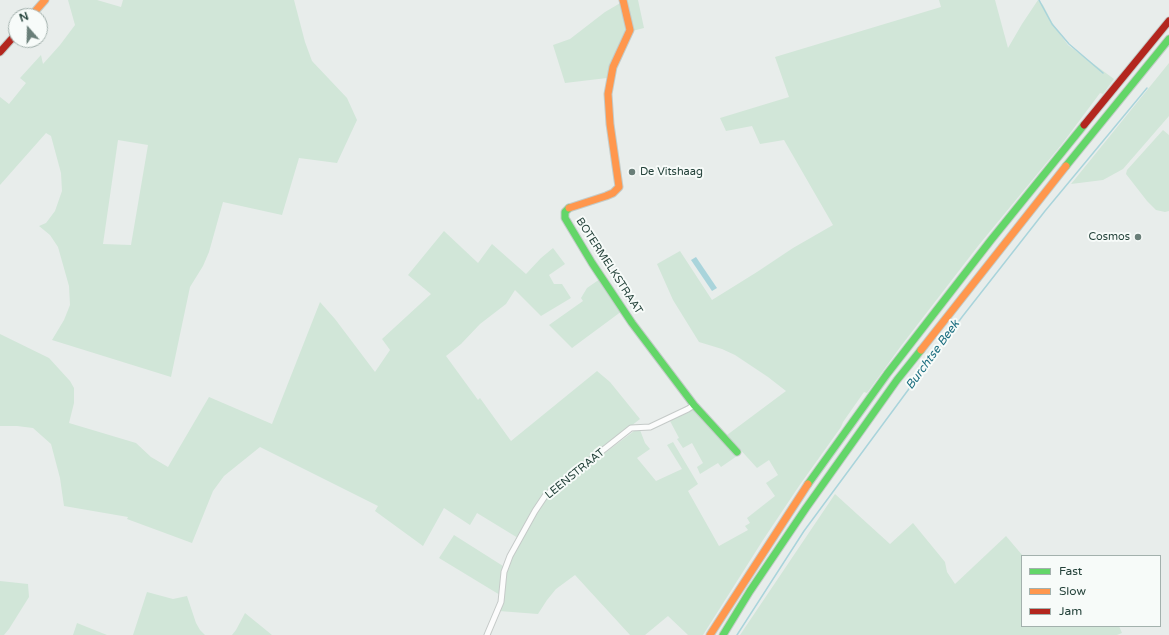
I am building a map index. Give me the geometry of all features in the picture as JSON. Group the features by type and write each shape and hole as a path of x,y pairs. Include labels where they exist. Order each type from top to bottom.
{"main road":[{"path":"38,8 45,0"},
{"name":"BOTERMELKSTRAAT","path":"623,0 630,30 612,67 608,94 610,124 619,188 606,196 568,208 565,212 565,218 592,263 632,323 679,382 694,405 726,437 737,452"},
{"path":"710,635 800,496 887,374 991,240 1169,21"},
{"path":"723,635 750,591 806,508 897,380 1059,174 1169,39"},
{"path":"0,52 8,43"}],"street":[{"name":"LEENSTRAAT","path":"487,635 501,602 504,572 510,556 545,496 631,428 650,427 694,405"}],"green space":[{"path":"68,0 97,0 121,7 123,0 294,0 305,42 312,61 347,98 357,120 337,163 299,158 282,215 223,202 209,252 203,266 190,287 171,377 52,340 64,320 70,305 69,286 58,247 50,235 39,226 46,223 55,211 62,191 61,173 51,136 46,133 0,185 0,97 9,104 26,83 20,78 41,55 43,64 75,25","holes":["118,140 148,145 131,245 103,244"]},
{"path":"626,0 638,0 644,28 632,31"},
{"path":"939,0 995,0 1008,48 1038,0 1043,5 1054,26 1068,45 1114,79 1103,94 1100,93 1062,144 978,246 867,393 864,392 763,540 703,635 688,635 668,616 645,635 630,635 575,575 556,589 538,614 499,611 508,566 543,502 550,494 634,431 640,430 645,443 650,449 637,458 656,481 682,469 667,445 673,442 698,484 688,491 719,546 748,530 745,526 750,523 747,518 775,496 766,483 778,475 769,460 757,468 727,435 786,391 735,355 722,349 699,342 673,300 657,264 680,251 712,300 793,248 833,225 784,140 760,144 752,126 726,131 720,118 789,97 775,57 941,7"},
{"path":"622,2 627,29 612,61 607,78 565,83 553,45 570,39 605,12"},
{"path":"1169,63 1169,116 1123,169 1103,180 1071,184"},
{"path":"1163,130 1169,135 1169,211 1165,212 1156,210 1126,174 1127,170"},
{"path":"444,231 478,263 492,244 526,274 553,248 565,264 549,275 554,284 562,284 571,298 541,316 515,290 506,304 480,324 461,344 446,356 478,400 480,398 511,441 597,371 610,382 640,419 544,494 518,538 477,513 470,525 444,508 423,546 375,511 378,506 260,447 224,476 213,491 192,543 127,519 128,517 64,506 60,478 51,444 33,428 0,426 0,334 49,358 70,381 74,388 74,403 69,423 136,443 151,457 168,467 209,397 272,424 320,302 335,319 375,372 390,350 382,339 431,294 408,275"},
{"path":"600,279 622,311 572,348 549,325 583,301 581,298 587,288"},
{"path":"694,408 737,456 721,467 718,463 700,474 697,467 703,463 692,443 683,448 677,439 679,438 670,421"},
{"path":"835,494 890,544 913,523 945,562 947,572 955,584 1006,536 1022,555 1021,627 1119,627 1122,633 1117,635 740,635"},
{"path":"454,535 503,566 500,595 439,558"},
{"path":"0,581 28,584 29,597 4,635 0,635"},
{"path":"147,592 173,599 187,596 196,623 205,635 133,635"},
{"path":"245,613 272,635 232,635"},
{"path":"77,623 107,635 73,635"}],"water":[{"path":"696,257 717,288 712,291 691,260"}],"waterway":[{"name":"Burchtse Beek","path":"1039,0 1052,24 1069,44 1103,73"},
{"name":"Burchtse Beek","path":"737,635 804,531 962,317 1045,211 1147,88"}],"traffic: fast":[{"path":"1066,166 1169,39"},
{"path":"808,484 887,374 991,240 1084,125"},
{"path":"569,208 565,212 565,218 592,263 632,323 694,405 737,452"},
{"path":"723,635 750,591 806,508 897,380 921,350"}],"traffic: slow":[{"path":"38,8 45,0"},
{"path":"569,208 606,196 613,193 619,187 610,124 608,94 613,67 630,30 623,0"},
{"path":"921,350 1066,166"},
{"path":"710,635 808,484"}],"traffic: jam":[{"path":"1084,125 1169,21"},
{"path":"0,52 8,43"}],"place":[{"name":"De Vitshaag","path":"632,172"},
{"name":"Cosmos","path":"1138,237"}]}
